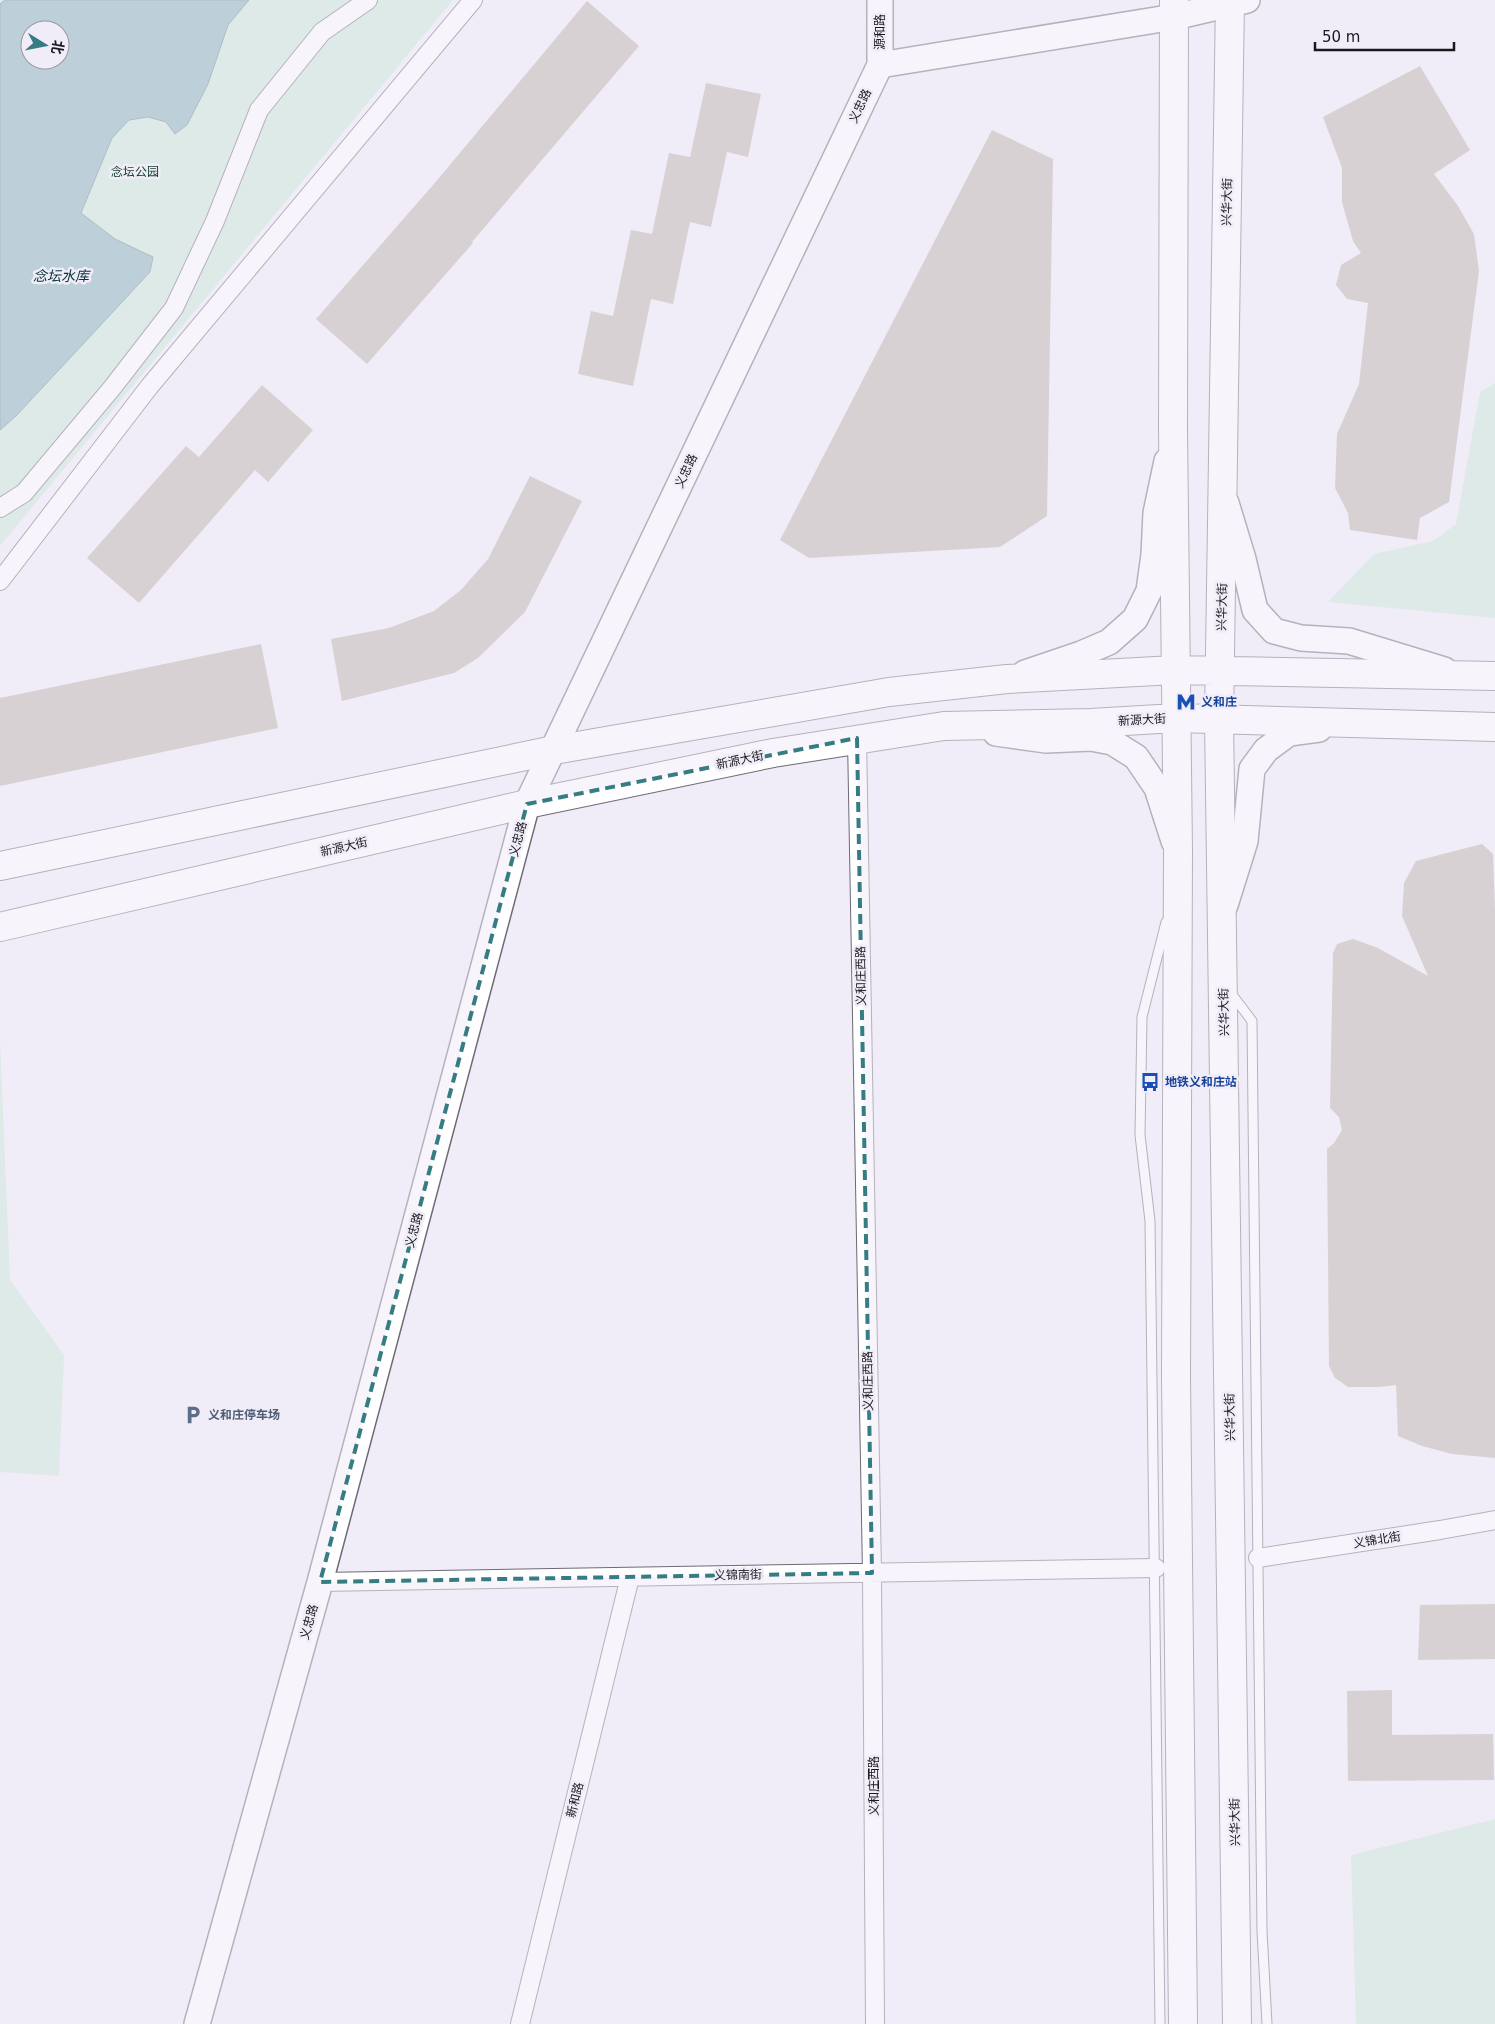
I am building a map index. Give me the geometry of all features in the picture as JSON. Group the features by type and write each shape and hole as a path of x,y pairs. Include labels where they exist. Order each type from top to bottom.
{"main road":[{"name":"兴华大街","path":"1235,1 1219,719 1237,2024"},
{"path":"1174,8 1175,670 1178,852 1176,1386 1183,2024"},
{"path":"0,866 554,750 889,692 1007,679 1175,670 1495,676"},
{"name":"新源大街","path":"0,927 527,804 773,753 857,738 944,726 1090,723 1176,718 1495,727"}],"street":[{"path":"0,508 24,493 112,388 174,308 215,221 259,110 322,32 368,0"},
{"path":"0,580 149,387 473,0"},
{"name":"源和路","path":"880,0 880,65"},
{"path":"880,65 1174,8 1235,1"},
{"name":"义忠路","path":"197,2024 320,1582 527,804 880,65"},
{"path":"1007,679 1110,642 1135,619 1149,591 1154,555 1156,513 1174,429"},
{"path":"1223,493 1243,559 1255,610 1274,631 1301,638 1349,641 1456,674"},
{"path":"1221,919 1245,840 1252,769 1266,750 1289,733 1388,724"},
{"path":"944,726 1046,740 1091,738 1112,742 1136,757 1157,788 1178,852"},
{"name":"义和庄西路","path":"857,738 872,1573 876,2024"},
{"name":"义锦北街","path":"1258,1558 1495,1520"},
{"name":"义锦南街","path":"320,1582 1156,1568"},
{"name":"新和路","path":"520,2024 630,1577"}],"lane":[{"path":"1160,2024 1156,1568 1150,1221 1140,1134 1142,1017 1177,881"},
{"path":"1223,984 1252,1021 1262,1931 1267,2024"}],"highlighted area":[{"path":"857,738 872,1573 320,1582 527,804"}],"green space":[{"name":"念坛公园","path":"0,0 453,0 0,546"},
{"path":"1495,383 1495,618 1328,602 1374,554 1433,541 1456,524 1480,392"},
{"path":"0,1040 10,1280 64,1355 59,1476 0,1472"},
{"path":"1495,1819 1495,2024 1356,2024 1351,1855"}],"water":[{"name":"念坛水库","path":"5,0 249,0 228,25 208,84 187,125 175,134 166,122 148,117 129,120 112,138 81,213 115,239 153,257 150,272 16,416 0,430 0,4"}],"building":[{"path":"587,1 639,46 473,243 367,364 316,319 433,185"},
{"path":"1420,66 1470,150 1434,174 1458,206 1474,234 1479,271 1449,502 1420,518 1417,540 1350,530 1348,513 1335,488 1337,434 1359,384 1368,303 1347,299 1336,285 1341,265 1361,253 1353,241 1342,202 1342,168 1323,117"},
{"path":"706,83 761,94 748,157 727,152 711,227 690,222 673,304 651,299 633,386 578,374 591,311 613,316 631,230 652,234 669,153 690,157"},
{"path":"992,130 1053,159 1047,516 1000,547 809,558 780,540"},
{"path":"262,385 313,430 268,482 255,470 139,603 87,558 186,446 199,457"},
{"path":"530,476 582,501 525,612 478,658 454,673 342,701 331,639 389,628 434,611 461,590 488,559"},
{"path":"261,644 278,728 0,786 0,698"},
{"path":"1482,844 1493,854 1495,910 1495,1458 1452,1454 1422,1446 1398,1436 1396,1385 1348,1387 1335,1378 1329,1366 1327,1149 1334,1143 1342,1130 1339,1117 1330,1108 1333,953 1337,944 1353,939 1378,948 1428,976 1402,916 1404,883 1416,861"},
{"path":"1495,1604 1495,1659 1418,1660 1420,1605"},
{"path":"1392,1690 1392,1735 1493,1734 1494,1780 1348,1781 1347,1691"}],"place":[{"name":"义和庄","path":"1186,702"},
{"name":"地铁义和庄站","path":"1150,1082"},
{"name":"义和庄停车场","path":"193,1415"}]}
